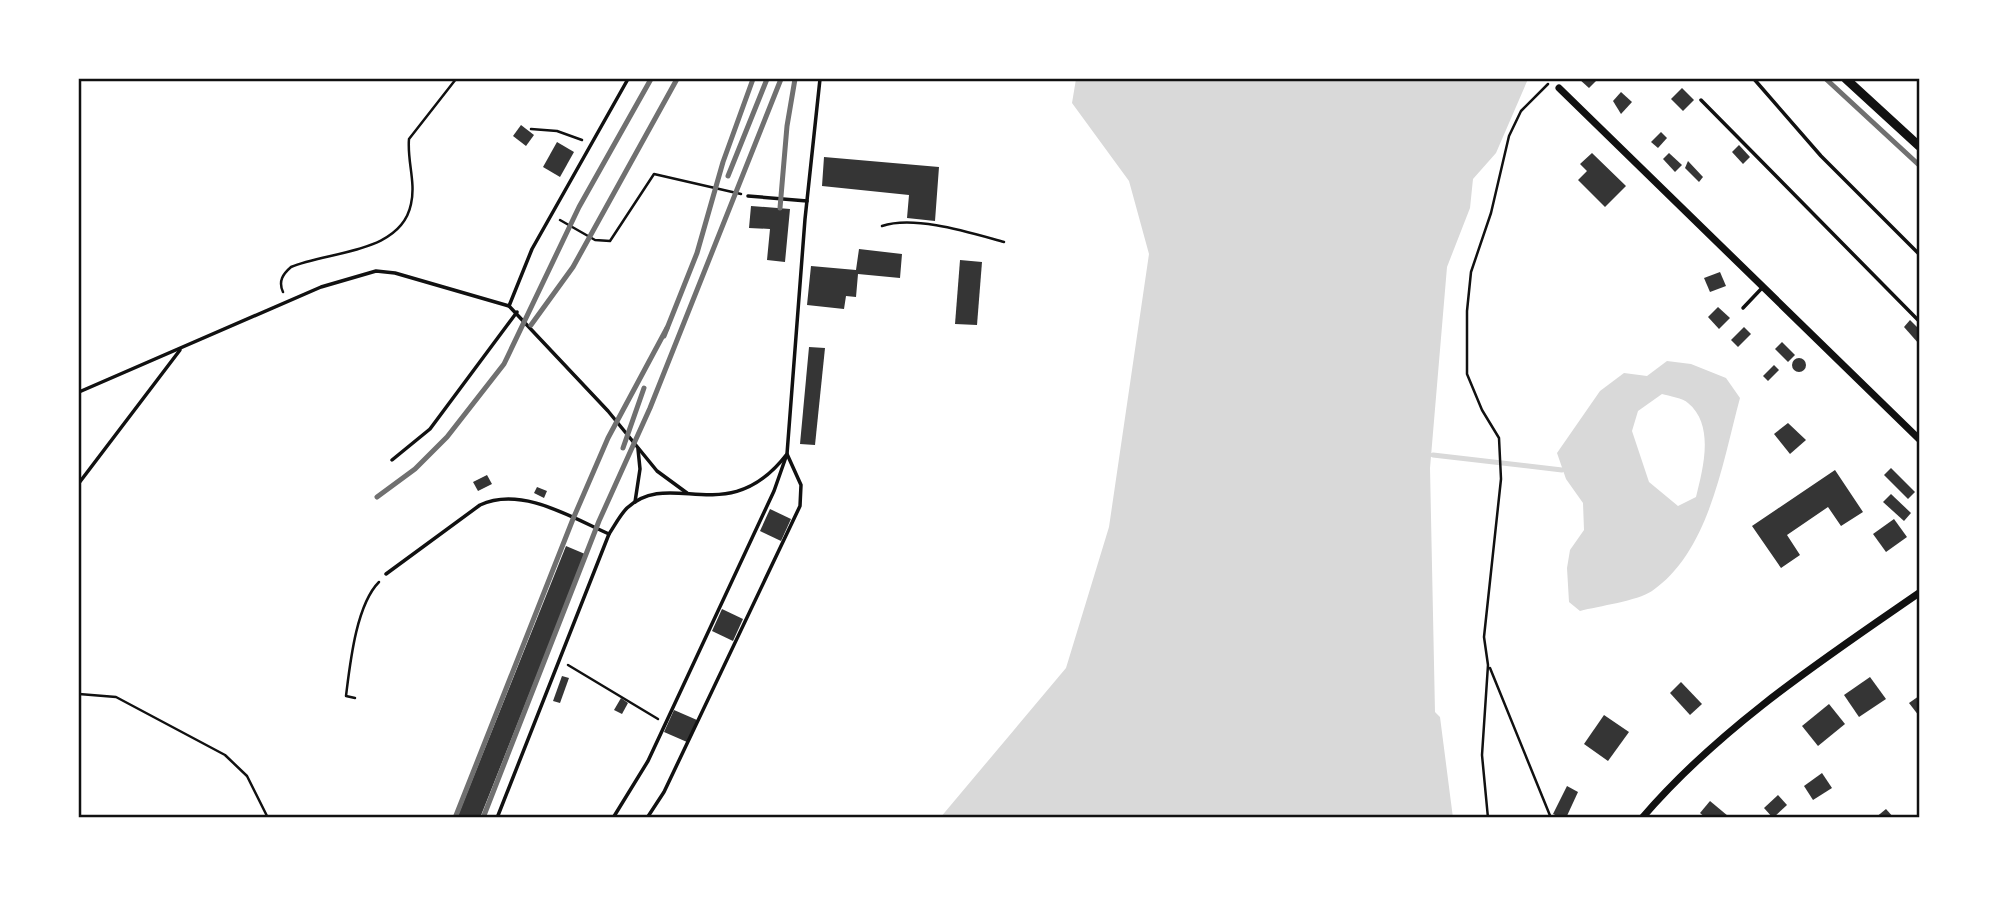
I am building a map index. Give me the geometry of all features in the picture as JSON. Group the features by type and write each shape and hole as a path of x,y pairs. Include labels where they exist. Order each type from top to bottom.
{"street":[{"path":"1846,79 1919,146"},
{"path":"1559,88 1919,439"},
{"path":"1642,818 1683,775 1770,698 1919,593"}],"lane":[{"path":"509,306 522,270 628,79"},
{"path":"613,818 648,761 774,491 787,454 807,201 820,79"},
{"path":"1754,79 1821,156 1919,254"},
{"path":"1701,100 1919,321"},
{"path":"748,196 807,201"},
{"path":"79,392 350,276 376,271 429,282 509,306 669,483 689,495"},
{"path":"1742,308 1763,287"},
{"path":"392,460 430,429 517,312"},
{"path":"79,483 181,348"},
{"path":"635,502 640,469 638,447"},
{"path":"497,818 610,534 626,509 652,494 726,495 746,489 764,481 787,454"},
{"path":"647,818 664,792 800,506 800,485 787,454"},
{"path":"387,574 480,505 496,498 529,502 610,534"}],"path":[{"path":"287,302 280,285 283,274 291,267 308,259 375,243 400,226 411,207 414,183 409,139 456,79"},
{"path":"1488,818 1482,755 1488,665 1484,638 1502,479 1499,438 1482,410 1467,374 1471,272 1491,213 1509,136 1521,111 1549,83 1559,88"},
{"path":"531,129 557,131 591,145"},
{"path":"552,215 590,238 610,241 654,174 748,196"},
{"path":"882,226 893,222 938,226 1004,242"},
{"path":"355,698 346,696 362,614 373,587 387,574"},
{"path":"559,660 665,724"},
{"path":"1488,665 1551,818"},
{"path":"79,694 116,697 225,755 247,776 268,818"}],"shaded area":[{"path":"1076,79 1528,79 1496,153 1473,179 1470,208 1447,267 1430,468 1435,712 1440,717 1453,818 940,818 1066,668 1109,527 1149,254 1129,181 1072,103"},
{"path":"1667,361 1691,364 1726,378 1740,398 1720,476 1701,529 1672,574 1645,595 1580,611 1569,602 1567,568 1570,550 1584,530 1583,503 1566,479 1557,453 1600,391 1624,373 1647,376","holes":["1662,394 1688,403 1702,423 1704,435 1704,461 1696,497 1678,506 1649,482 1632,431 1638,411"]}],"building":[{"path":"1579,79 1598,79 1589,88"},
{"path":"1682,88 1694,100 1683,111 1671,99"},
{"path":"1621,92 1632,102 1621,114 1613,101"},
{"path":"521,125 534,135 526,146 513,136"},
{"path":"1661,132 1667,138 1658,148 1651,142"},
{"path":"557,142 574,152 560,177 543,167"},
{"path":"1739,145 1750,157 1743,164 1732,152"},
{"path":"1592,153 1626,186 1605,207 1578,180 1587,171 1580,164"},
{"path":"1669,153 1682,165 1675,172 1663,159"},
{"path":"824,157 939,167 935,221 907,218 909,195 822,186"},
{"path":"1688,161 1703,177 1699,182 1685,168"},
{"path":"751,206 790,209 785,262 767,260 770,229 749,228"},
{"path":"859,249 902,254 900,278 858,274 856,297 846,296 844,309 807,305 811,266 856,270"},
{"path":"960,260 982,262 977,325 955,324"},
{"path":"1720,272 1726,286 1710,292 1704,278"},
{"path":"1718,307 1730,318 1719,329 1708,317"},
{"path":"1910,320 1919,329 1919,344 1904,327"},
{"path":"1744,327 1751,334 1738,347 1731,340"},
{"path":"1782,342 1795,355 1788,362 1775,349"},
{"path":"809,347 825,348 815,445 800,444"},
{"path":"1796,358 1802,358 1806,365 1802,372 1796,372 1792,368 1792,362"},
{"path":"1774,365 1779,370 1768,381 1763,376"},
{"path":"1788,423 1806,440 1790,454 1774,434"},
{"path":"1891,468 1915,492 1908,499 1884,475"},
{"path":"1835,470 1863,512 1841,526 1828,507 1787,535 1800,555 1781,568 1752,526"},
{"path":"487,475 492,484 478,491 473,482"},
{"path":"537,487 547,491 544,498 534,493"},
{"path":"1891,494 1911,513 1904,521 1883,502"},
{"path":"770,509 791,519 781,541 760,531"},
{"path":"1894,519 1907,537 1886,552 1873,534"},
{"path":"566,546 585,554 480,818 457,818"},
{"path":"722,609 743,619 733,641 712,631"},
{"path":"562,676 569,678 560,703 553,701"},
{"path":"1870,677 1886,699 1859,717 1844,695"},
{"path":"1681,682 1702,704 1690,715 1670,693"},
{"path":"1919,696 1919,716 1909,703"},
{"path":"621,698 628,703 622,714 614,710"},
{"path":"1829,704 1845,724 1818,746 1802,726"},
{"path":"674,710 697,720 687,742 664,732"},
{"path":"1604,715 1629,732 1608,761 1584,744"},
{"path":"1822,773 1832,788 1813,800 1804,786"},
{"path":"1567,786 1578,792 1566,818 1562,818 1553,814"},
{"path":"1778,795 1787,805 1773,818 1764,808"},
{"path":"1710,801 1728,816 1706,818 1700,813"},
{"path":"1886,809 1894,818 1875,818"}],"waterway":[{"path":"1433,455 1562,470"}],"railway":[{"path":"377,497 415,469 447,437 504,364 579,207 651,79"},
{"path":"531,325 573,267 677,79"},
{"path":"664,336 697,253 723,162 753,79"},
{"path":"728,176 767,79"},
{"path":"483,818 599,521 650,408 781,79"},
{"path":"780,208 787,126 795,79"},
{"path":"1826,79 1919,165"},
{"path":"455,818 573,519 608,438 667,328"},
{"path":"623,448 644,388"}]}
